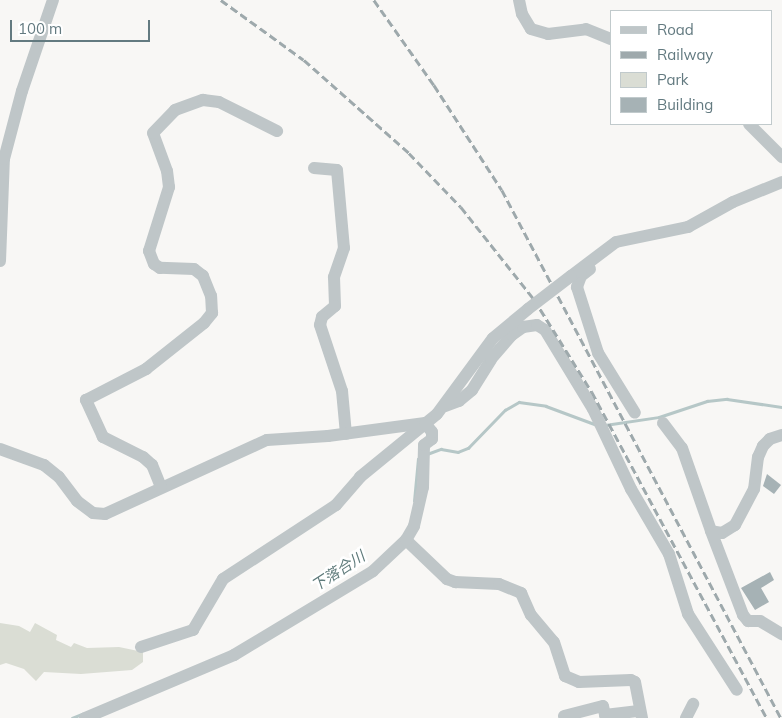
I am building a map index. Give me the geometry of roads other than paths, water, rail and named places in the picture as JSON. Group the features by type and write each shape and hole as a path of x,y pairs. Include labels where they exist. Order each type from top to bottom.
{"street":[{"path":"0,261 4,159 22,91 53,0"},
{"path":"519,0 522,14 531,29 548,34 586,29 610,40"},
{"path":"161,487 152,465 143,457 103,437 86,400 146,369 204,323 212,313 211,296 203,276 194,269 160,268 149,251 169,187 167,171 154,133 175,110 202,100 219,102 277,131"},
{"path":"750,125 782,157"},
{"path":"314,168 337,170 344,248 334,277 335,306 322,316 320,325 342,391 346,434"},
{"path":"141,647 193,630 223,579 336,506 360,477 445,406 480,352 528,309 597,255 625,239 688,227 733,202 782,182"},
{"path":"597,255 597,265 581,276 577,287 598,353 635,413"},
{"path":"445,406 459,401 472,390 512,334 522,327 537,325 545,330 598,420 639,504 670,554 688,614 737,690"},
{"path":"663,423 682,448 743,615 748,621 760,621 782,634"},
{"path":"0,449 44,465 59,477 77,501 93,513 105,514 267,440 346,434 425,424"},
{"path":"85,718 258,642 373,571 406,540 414,526 418,509 424,449 432,439 432,432 425,424"},
{"path":"712,531 722,533 735,526 754,489 758,457 763,446 770,439 782,435"},
{"path":"406,540 447,579 455,582 499,584 521,593 531,615 554,642 565,676 578,682 631,680 635,682 640,714 605,715 603,706 564,716"},
{"path":"686,718 693,704"}],"waterway":[{"path":"605,425 659,417 707,401 727,399 782,407"},
{"name":"下落合川","path":"427,454 441,449 458,452 468,448 505,410 519,402 546,406 597,425"},
{"name":"下落合川","path":"414,501 418,459"},
{"name":"下落合川","path":"72,718 82,714"}],"railway":[{"path":"221,0 304,60 409,153 461,207 534,299 592,392 767,718"},
{"path":"374,0 434,85 502,190 781,718"}]}
